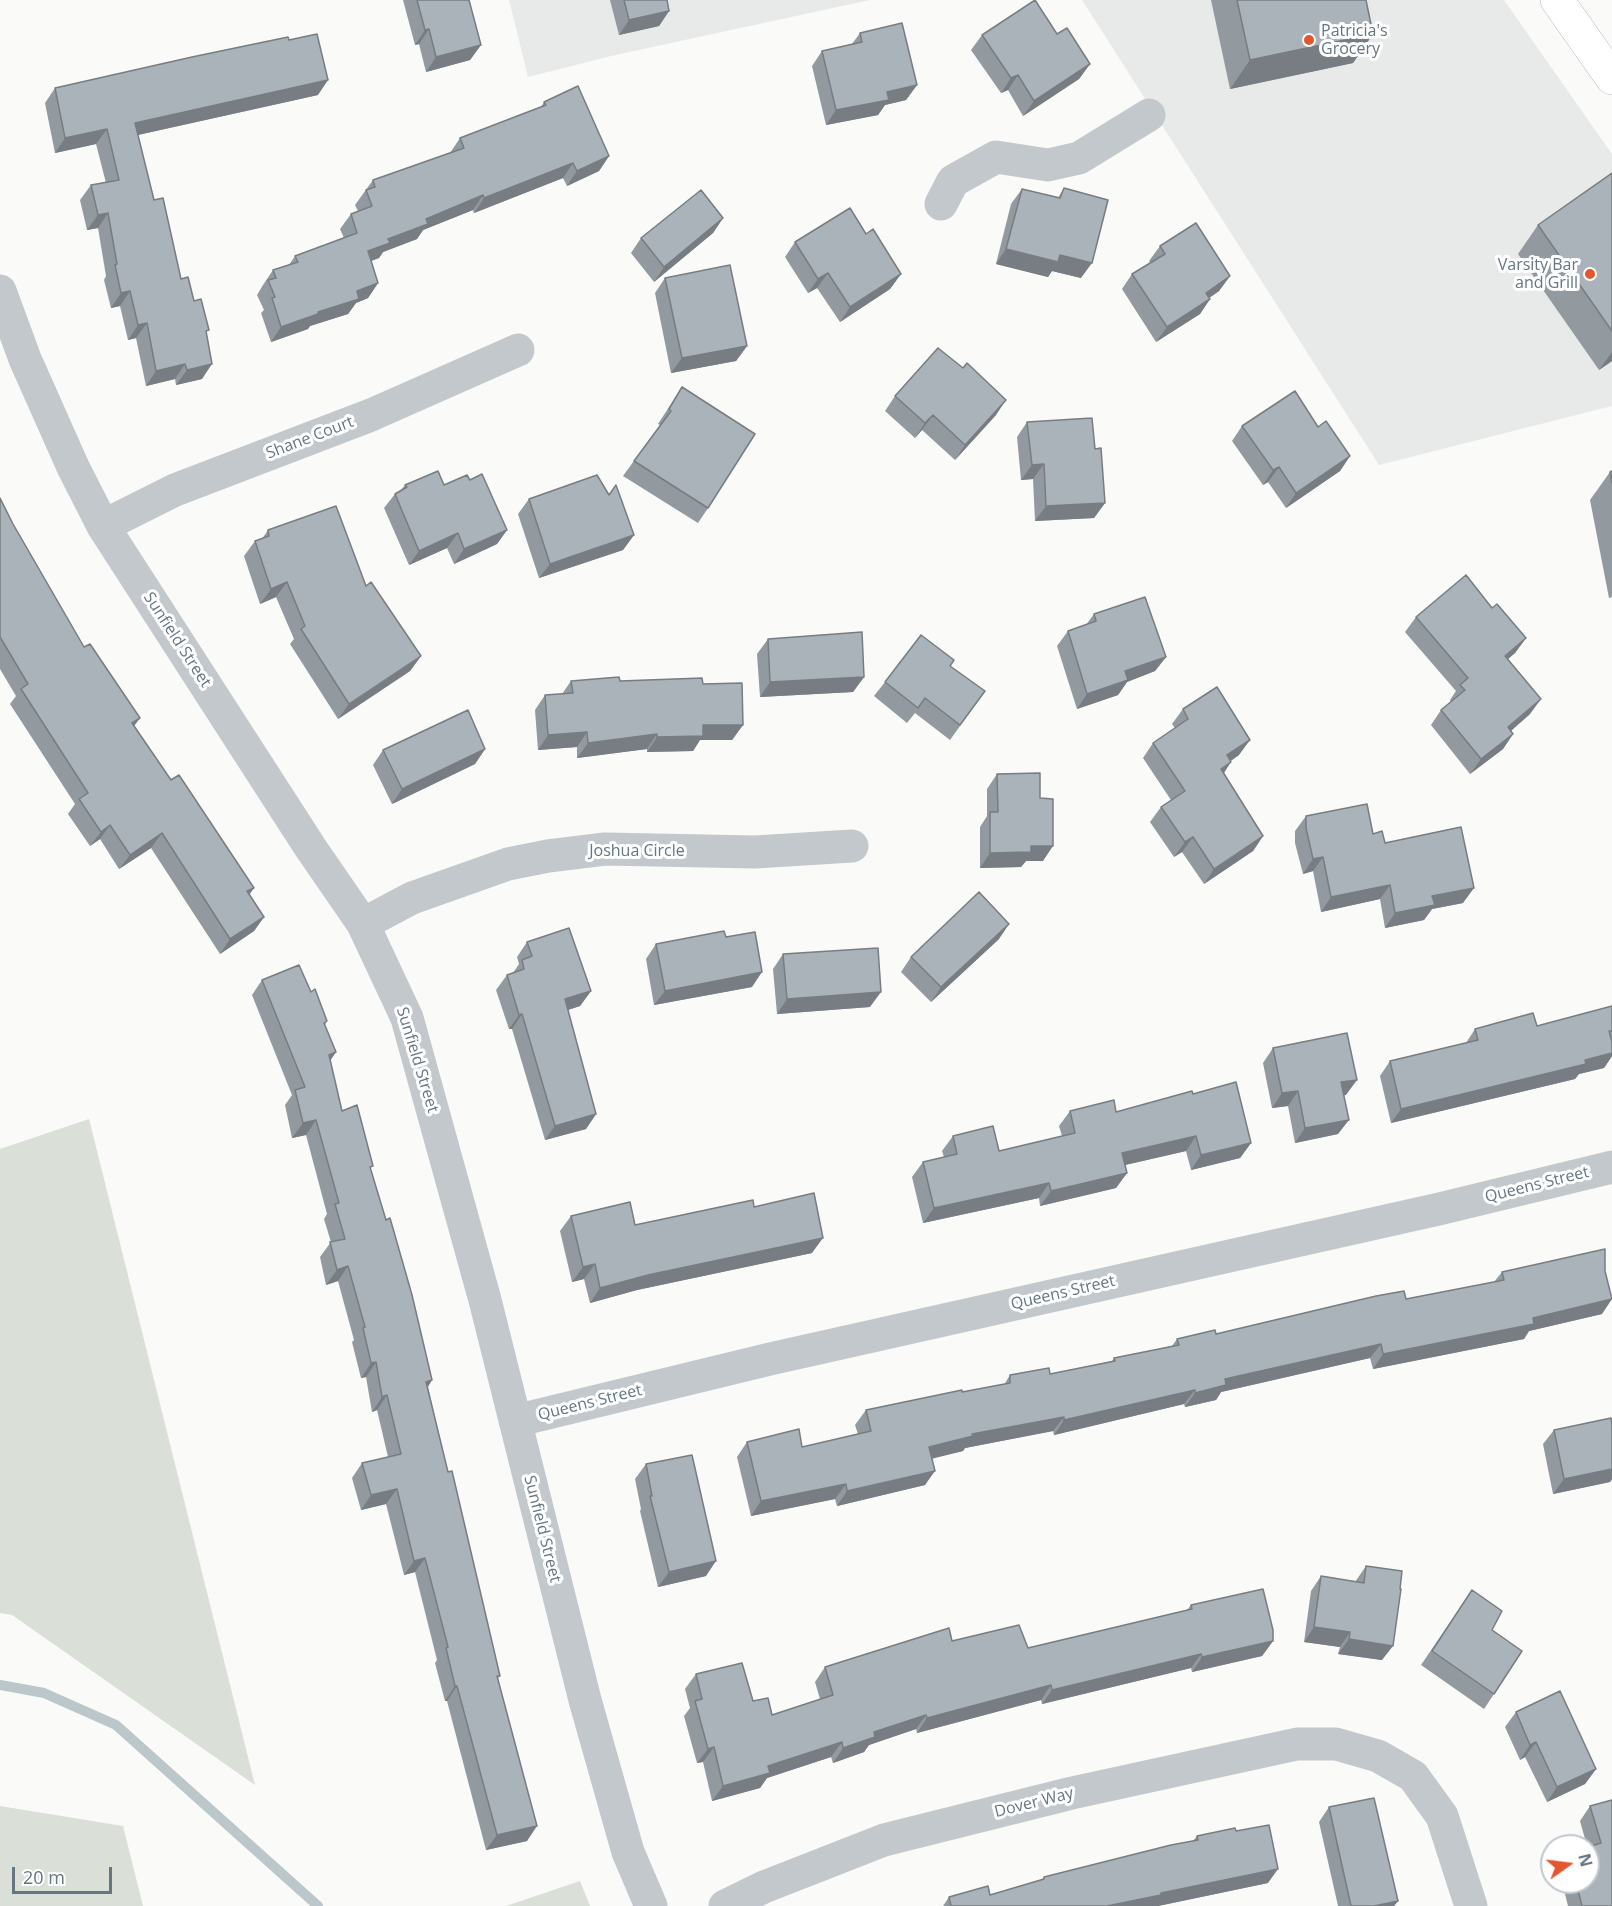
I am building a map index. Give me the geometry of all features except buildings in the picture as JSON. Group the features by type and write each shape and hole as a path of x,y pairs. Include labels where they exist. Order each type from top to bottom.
{"main road":[{"path":"1557,0 1612,78"}],"street":[{"path":"941,204 953,181 996,157 1048,165 1079,158 1149,115"},
{"name":"Sunfield Street","path":"0,291 73,466 103,526 303,837 363,924 407,1018 485,1300 585,1700 628,1852 651,1906"},
{"name":"Shane Court","path":"103,526 175,490 371,415 519,350"},
{"name":"Joshua Circle","path":"363,924 412,898 508,864 548,855 605,849 755,852 852,846"},
{"name":"Queens Street","path":"515,1421 770,1359 1439,1209 1612,1167"},
{"name":"Dover Way","path":"725,1906 764,1887 884,1840 1072,1793 1297,1744 1336,1744 1378,1756 1413,1776 1442,1816 1471,1906"}],"shaded area":[{"path":"509,0 870,0 611,56 528,77"},
{"path":"1082,0 1504,0 1612,154 1612,406 1379,465"},
{"path":"89,1119 255,1785 12,1615 0,1613 0,1149"},
{"path":"0,1806 123,1826 143,1906 0,1906"},
{"path":"580,1881 590,1906 506,1906"}],"waterway":[{"path":"0,1685 44,1693 116,1725 318,1906"}],"place":[{"name":"Patricia's Grocery","path":"1309,40"},
{"name":"Varsity Bar and Grill","path":"1590,274"}]}
